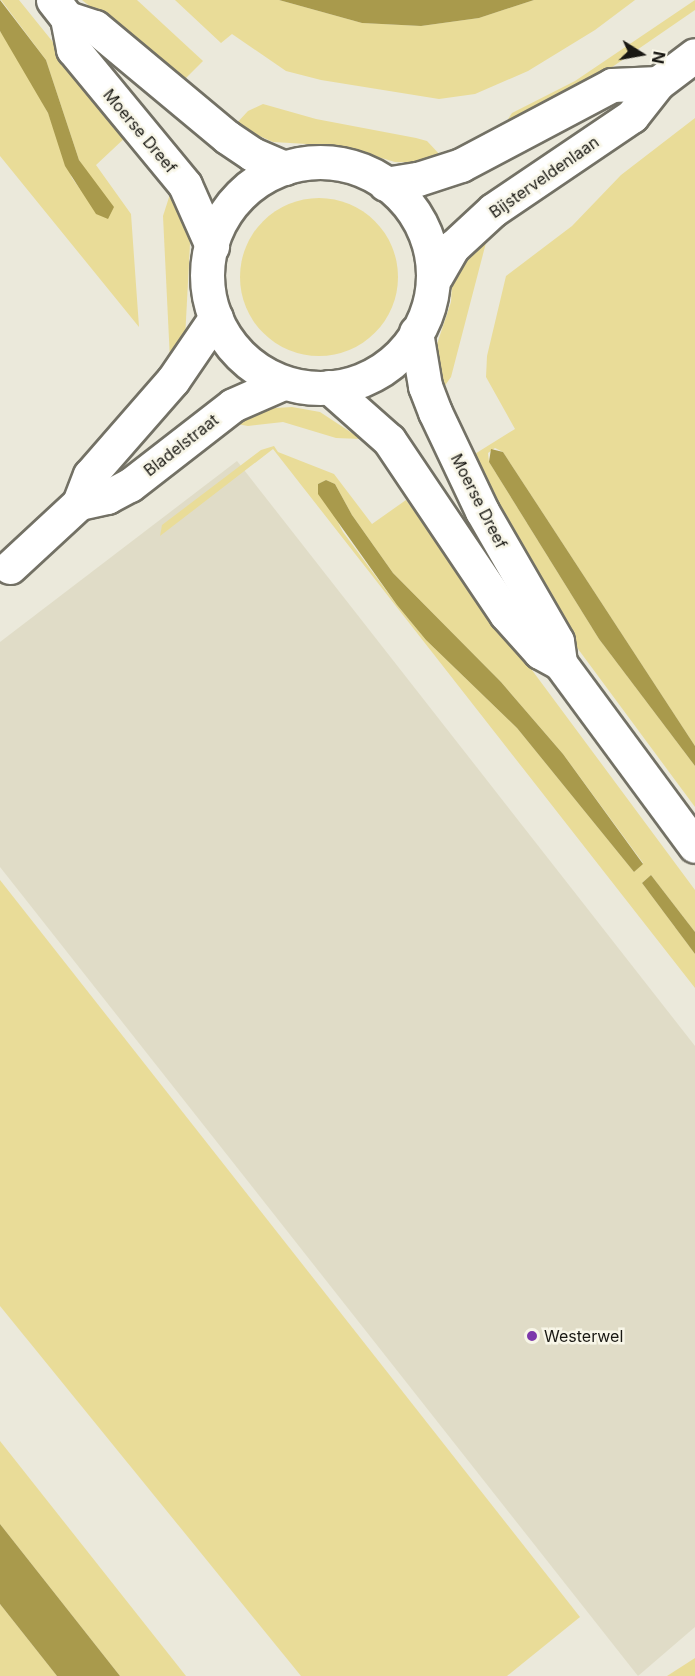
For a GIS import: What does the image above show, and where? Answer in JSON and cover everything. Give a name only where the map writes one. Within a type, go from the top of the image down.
[{"type":"street","name":"Moerse Dreef","points":[[60,9],[94,27],[227,137],[252,154],[285,168]]},
{"type":"street","name":"Moerse Dreef","points":[[60,9],[73,49],[185,185],[212,246]]},
{"type":"street","name":"Bijsterveldenlaan","points":[[436,276],[453,247],[493,210],[632,116],[658,83],[695,55]]},
{"type":"street","points":[[385,184],[418,179],[461,165],[612,85],[658,83]]},
{"type":"street","points":[[335,162],[368,172],[385,184],[419,218],[436,276],[429,309],[406,350],[380,372],[349,386],[315,389],[283,383],[252,367],[225,339],[210,304],[206,265],[217,228],[239,196],[267,175],[299,163],[335,162]]},
{"type":"street","points":[[10,567],[79,503],[90,475],[173,380],[216,317]]},
{"type":"street","name":"Moerse Dreef","points":[[416,332],[425,386],[435,412],[482,511],[557,641],[560,663]]},
{"type":"street","name":"Bladelstraat","points":[[79,503],[107,497],[130,485],[233,405],[283,383]]},
{"type":"street","name":"Moerse Dreef","points":[[329,387],[389,441],[507,614],[540,652],[560,663],[695,846]]},
{"type":"shaded area","points":[[0,0],[46,60],[79,160],[114,207],[108,219],[96,214],[65,166],[48,113],[0,31]]},
{"type":"shaded area","points":[[1,0],[19,0],[128,135],[96,165],[131,214],[139,327],[0,156],[0,31],[16,53],[48,113],[72,178],[80,189],[92,180],[79,160],[46,60]]},
{"type":"shaded area","points":[[82,0],[137,0],[203,61],[183,81]]},
{"type":"shaded area","points":[[175,0],[279,0],[362,23],[421,26],[479,18],[534,0],[635,0],[595,30],[528,71],[475,94],[439,99],[321,80],[286,71],[232,34],[221,43]]},
{"type":"shaded area","points":[[279,0],[534,0],[479,18],[421,26],[362,23]]},
{"type":"shaded area","points":[[695,0],[695,10],[586,85],[511,122],[508,119],[512,113],[575,81]]},
{"type":"shaded area","points":[[263,104],[316,119],[427,141],[442,157],[422,163],[395,162],[341,146],[273,142],[235,125],[248,111]]},
{"type":"shaded area","points":[[695,118],[695,746],[503,452],[495,448],[488,453],[489,462],[599,639],[695,766],[695,807],[547,607],[470,457],[515,429],[486,377],[487,356],[506,276],[572,226],[621,175]]},
{"type":"shaded area","points":[[172,188],[188,222],[190,244],[185,339],[170,360],[163,216]]},
{"type":"shaded area","points":[[319,198],[349,204],[375,221],[392,247],[398,277],[392,307],[375,333],[349,350],[319,356],[289,350],[263,333],[246,307],[240,277],[246,247],[263,221],[289,204]]},
{"type":"shaded area","points":[[488,235],[451,377],[441,391],[435,366],[436,347],[451,302],[452,282],[466,258]]},
{"type":"shaded area","points":[[292,407],[320,412],[361,439],[336,438],[283,422],[248,426],[231,423],[259,409]]},
{"type":"shaded area","points":[[274,446],[278,452],[334,474],[372,524],[406,500],[695,890],[695,932],[651,875],[642,883],[695,954],[695,988],[273,449],[160,536],[162,525],[261,450]],"holes":[[[326,480],[335,484],[352,515],[393,573],[501,682],[563,754],[643,863],[634,872],[517,728],[426,640],[397,605],[343,532],[318,484]]]},
{"type":"shaded area","points":[[491,449],[503,452],[695,746],[695,766],[599,639],[489,462]]},
{"type":"shaded area","name":"Westerwel","points":[[237,461],[695,1046],[695,1627],[638,1676],[0,867],[0,642]]},
{"type":"shaded area","points":[[326,480],[335,484],[352,515],[393,573],[501,682],[563,754],[643,864],[634,872],[517,728],[426,640],[397,605],[318,494],[318,484]]},
{"type":"shaded area","points":[[651,875],[695,932],[695,954],[642,883]]},
{"type":"shaded area","points":[[0,880],[580,1617],[507,1676],[301,1676],[0,1306]]},
{"type":"shaded area","points":[[0,1441],[186,1676],[120,1676],[0,1524]]},
{"type":"shaded area","points":[[0,1524],[120,1676],[57,1676],[0,1604]]},
{"type":"shaded area","points":[[0,1604],[57,1676],[0,1676]]},
{"type":"shaded area","points":[[695,1658],[695,1676],[667,1676]]},
{"type":"place","name":"Westerwel","points":[[532,1336]]}]
